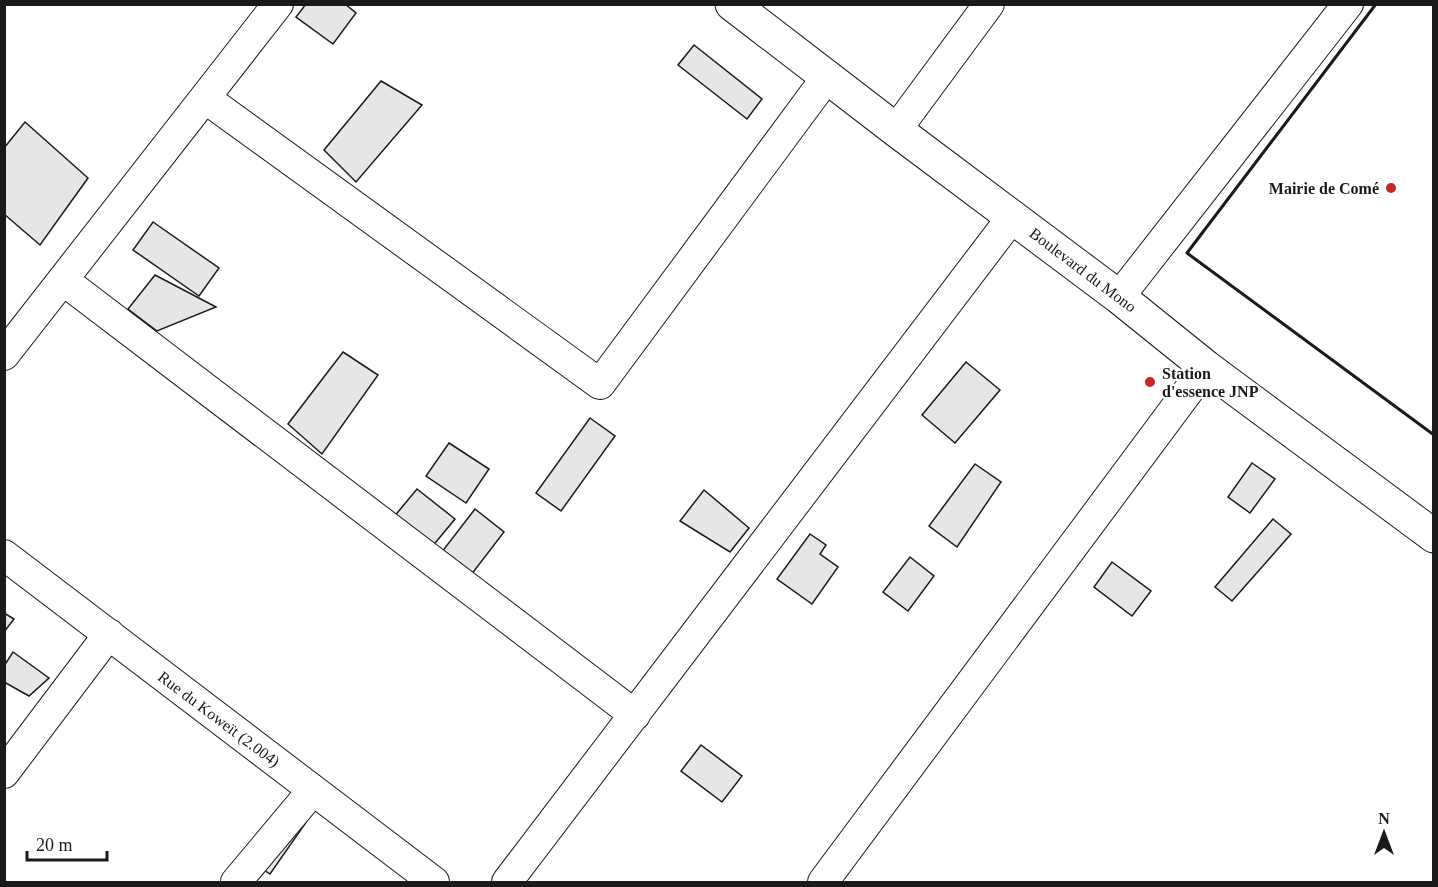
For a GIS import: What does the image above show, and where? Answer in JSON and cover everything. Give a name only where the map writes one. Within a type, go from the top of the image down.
[{"type":"main road","name":"Boulevard du Mono","points":[[732,4],[1119,297],[1206,367],[1434,536]]},
{"type":"street","points":[[4,355],[278,4]]},
{"type":"street","points":[[896,130],[989,4]]},
{"type":"street","points":[[1119,297],[1348,4]]},
{"type":"street","points":[[205,98],[600,384],[827,77]]},
{"type":"street","points":[[507,882],[1013,216]]},
{"type":"street","points":[[63,280],[635,715]]},
{"type":"street","points":[[823,882],[1206,367]]},
{"type":"street","name":"Rue du Koweït (2.004)","points":[[4,555],[434,882]]},
{"type":"street","points":[[4,773],[109,634]]},
{"type":"street","points":[[236,882],[313,790]]},
{"type":"building","points":[[306,4],[345,4],[356,13],[333,44],[296,17]]},
{"type":"building","points":[[694,45],[762,99],[747,119],[678,65]]},
{"type":"building","points":[[381,81],[422,105],[356,182],[324,150]]},
{"type":"building","points":[[25,122],[88,178],[40,245],[4,214],[4,148]]},
{"type":"building","points":[[153,222],[219,268],[199,296],[133,250]]},
{"type":"building","points":[[155,275],[216,307],[157,331],[128,309]]},
{"type":"building","points":[[343,352],[378,375],[322,454],[288,424]]},
{"type":"building","points":[[966,362],[1000,390],[955,443],[922,415]]},
{"type":"building","points":[[590,418],[615,436],[561,511],[536,493]]},
{"type":"building","points":[[449,443],[489,469],[466,503],[426,476]]},
{"type":"building","points":[[1252,463],[1275,479],[1250,513],[1228,497]]},
{"type":"building","points":[[975,464],[1001,482],[957,547],[929,526]]},
{"type":"building","points":[[417,489],[455,519],[431,548],[393,518]]},
{"type":"building","points":[[704,490],[749,528],[730,552],[680,521]]},
{"type":"building","points":[[475,509],[504,532],[471,575],[441,553]]},
{"type":"building","points":[[1273,519],[1291,534],[1232,601],[1215,587]]},
{"type":"building","points":[[810,534],[826,545],[820,554],[838,567],[812,604],[777,579]]},
{"type":"building","points":[[910,557],[934,576],[908,611],[883,592]]},
{"type":"building","points":[[1112,562],[1151,591],[1132,616],[1094,587]]},
{"type":"building","points":[[4,613],[14,619],[4,632]]},
{"type":"building","points":[[13,652],[49,678],[29,696],[4,682],[4,666]]},
{"type":"building","points":[[701,745],[742,776],[722,802],[681,771]]},
{"type":"building","points":[[295,812],[307,821],[270,874],[258,866]]},
{"type":"wall","points":[[1376,4],[1187,253],[1434,435]]},
{"type":"place","name":"Mairie de Comé","points":[[1391,188]]},
{"type":"place","name":"Station d'essence JNP","points":[[1150,382]]}]
